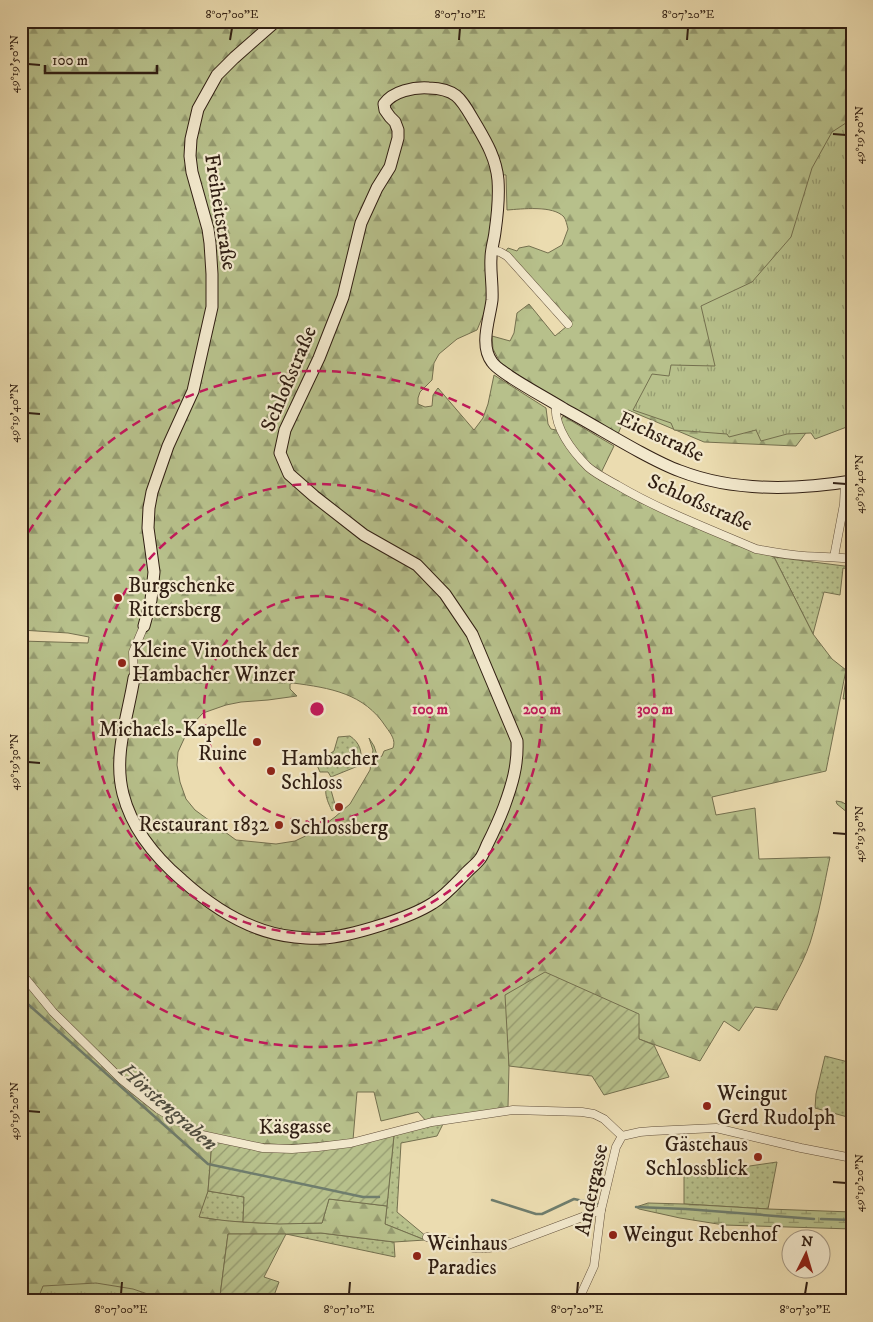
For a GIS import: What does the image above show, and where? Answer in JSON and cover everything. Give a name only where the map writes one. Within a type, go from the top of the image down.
[{"type":"street","name":"Freiheitstraße","points":[[142,632],[152,594],[154,572],[148,528],[151,500],[168,446],[193,391],[212,307],[210,243],[208,229],[192,172],[190,156],[191,139],[198,109],[217,75],[276,21]]},
{"type":"street","name":"Schloßstraße","points":[[142,632],[133,652],[134,678],[121,745],[120,778],[122,793],[141,835],[153,852],[212,904],[241,921],[268,931],[294,937],[322,938],[351,933],[410,914],[433,903],[452,887],[480,858],[497,825],[507,798],[516,772],[518,749],[513,730],[472,634],[445,594],[417,565],[364,535],[314,496],[289,474],[280,453],[285,430],[319,358],[343,297],[361,223],[377,188],[390,167],[398,138],[398,130],[395,122],[385,110],[384,104],[396,94],[417,88],[435,88],[452,92],[464,105],[485,138],[496,166],[498,182],[495,233],[490,264],[492,300],[486,337],[486,346],[491,362],[556,404],[557,420],[563,434],[589,468],[643,500],[756,549],[803,556],[852,559]]},
{"type":"street","points":[[492,250],[507,256],[568,324]]},
{"type":"street","name":"Eichstraße","points":[[556,404],[656,460],[700,478],[755,487],[783,487],[848,481],[834,557]]},
{"type":"street","name":"Käsgasse","points":[[21,973],[53,1012],[122,1080],[158,1109],[202,1135],[263,1148],[292,1149],[318,1147],[352,1143],[432,1122],[513,1110],[594,1114],[604,1119],[622,1136]]},
{"type":"street","name":"Andergasse","points":[[578,1301],[596,1259],[601,1210],[616,1147],[622,1136],[640,1132],[716,1128],[852,1158]]},
{"type":"street","points":[[426,1237],[474,1248],[505,1246],[601,1210]]},
{"type":"green space","points":[[21,21],[510,21],[521,28],[531,21],[852,21],[852,372],[796,446],[704,442],[628,410],[618,434],[539,390],[500,362],[493,349],[492,336],[510,341],[514,333],[517,313],[529,304],[555,336],[572,322],[510,255],[505,252],[508,248],[517,251],[519,248],[529,246],[548,253],[562,245],[568,229],[564,217],[559,213],[545,209],[507,210],[506,175],[493,174],[487,306],[477,330],[457,339],[439,354],[434,363],[432,380],[420,392],[418,398],[418,404],[425,407],[432,406],[433,395],[438,388],[474,430],[483,418],[494,375],[546,408],[548,424],[551,429],[556,430],[563,416],[614,446],[598,479],[641,503],[774,557],[813,634],[832,659],[846,670],[826,771],[712,797],[716,815],[755,808],[759,859],[830,857],[819,911],[807,952],[777,1010],[755,1007],[739,1031],[724,1021],[700,1061],[506,995],[509,1066],[508,1107],[427,1122],[418,1112],[381,1121],[374,1092],[357,1092],[353,1140],[288,1145],[212,1141],[208,1191],[199,1217],[260,1223],[322,1223],[329,1199],[387,1206],[385,1224],[425,1240],[394,1242],[321,1233],[228,1234],[220,1296],[227,1301],[21,1301],[21,641],[88,643],[89,637],[68,633],[21,630]],"holes":[[[290,684],[333,690],[357,699],[377,716],[391,735],[394,742],[393,748],[384,751],[382,756],[378,758],[369,738],[373,750],[370,770],[350,804],[316,831],[295,841],[276,844],[236,840],[195,810],[186,799],[177,765],[178,752],[189,728],[203,713],[241,702],[297,696],[290,689]]]},
{"type":"green space","points":[[852,119],[852,425],[815,439],[811,433],[787,434],[761,441],[756,430],[729,437],[727,434],[674,430],[671,423],[633,410],[652,374],[669,376],[671,365],[715,366],[701,306],[752,282],[791,237],[812,168],[832,132]]},
{"type":"green space","points":[[774,557],[852,567],[852,569],[843,568],[840,595],[824,592],[813,634]]},
{"type":"green space","points":[[846,678],[852,679],[852,698],[843,699]]},
{"type":"green space","points":[[350,736],[360,748],[361,763],[331,777],[328,772],[320,772],[316,763],[334,751],[338,737]]},
{"type":"green space","points":[[329,783],[336,808],[332,811],[326,793]]},
{"type":"green space","points":[[836,801],[852,808],[852,820],[848,813]]},
{"type":"green space","points":[[545,972],[639,1014],[639,1039],[654,1045],[669,1077],[604,1095],[592,1076],[509,1066],[505,995]]},
{"type":"green space","points":[[825,1056],[852,1063],[851,1118],[815,1108],[816,1094]]},
{"type":"green space","points":[[444,1122],[437,1136],[401,1143],[397,1212],[427,1237],[425,1240],[385,1224],[394,1135]]},
{"type":"green space","points":[[394,1135],[387,1206],[329,1199],[322,1223],[279,1224],[243,1222],[244,1197],[208,1191],[212,1141],[260,1150]]},
{"type":"green space","points":[[777,1162],[768,1209],[684,1204],[684,1173],[709,1172]]},
{"type":"green space","points":[[208,1191],[244,1197],[243,1222],[198,1217]]},
{"type":"green space","points":[[648,1203],[852,1212],[852,1229],[724,1225],[680,1218],[636,1207]]},
{"type":"green space","points":[[321,1233],[394,1242],[395,1257],[286,1234]]},
{"type":"green space","points":[[228,1234],[286,1234],[264,1277],[279,1282],[272,1301],[227,1301],[220,1296]]},
{"type":"green space","points":[[96,1283],[133,1289],[168,1301],[37,1301],[43,1286]]},
{"type":"waterway","name":"Hörstengraben","points":[[21,998],[208,1164],[363,1197],[379,1197]]},
{"type":"waterway","name":"Hörstengraben","points":[[492,1200],[536,1214],[542,1214],[574,1199],[597,1204]]},
{"type":"waterway","name":"Hörstengraben","points":[[636,1207],[814,1219]]},
{"type":"waterway","name":"Hörstengraben","points":[[821,1219],[852,1220]]},
{"type":"place","name":"Burgschenke Rittersberg","points":[[118,598]]},
{"type":"place","name":"Kleine Vinothek der Hambacher Winzer","points":[[122,663]]},
{"type":"place","name":"Michaels-Kapelle Ruine","points":[[257,742]]},
{"type":"place","name":"Hambacher Schloss","points":[[271,771]]},
{"type":"place","name":"Schlossberg","points":[[339,807]]},
{"type":"place","name":"Restaurant 1832","points":[[279,825]]},
{"type":"place","name":"Weingut Gerd Rudolph","points":[[707,1106]]},
{"type":"place","name":"Gästehaus Schlossblick","points":[[758,1157]]},
{"type":"place","name":"Weingut Rebenhof","points":[[613,1235]]},
{"type":"place","name":"Weinhaus Paradies","points":[[417,1256]]}]
